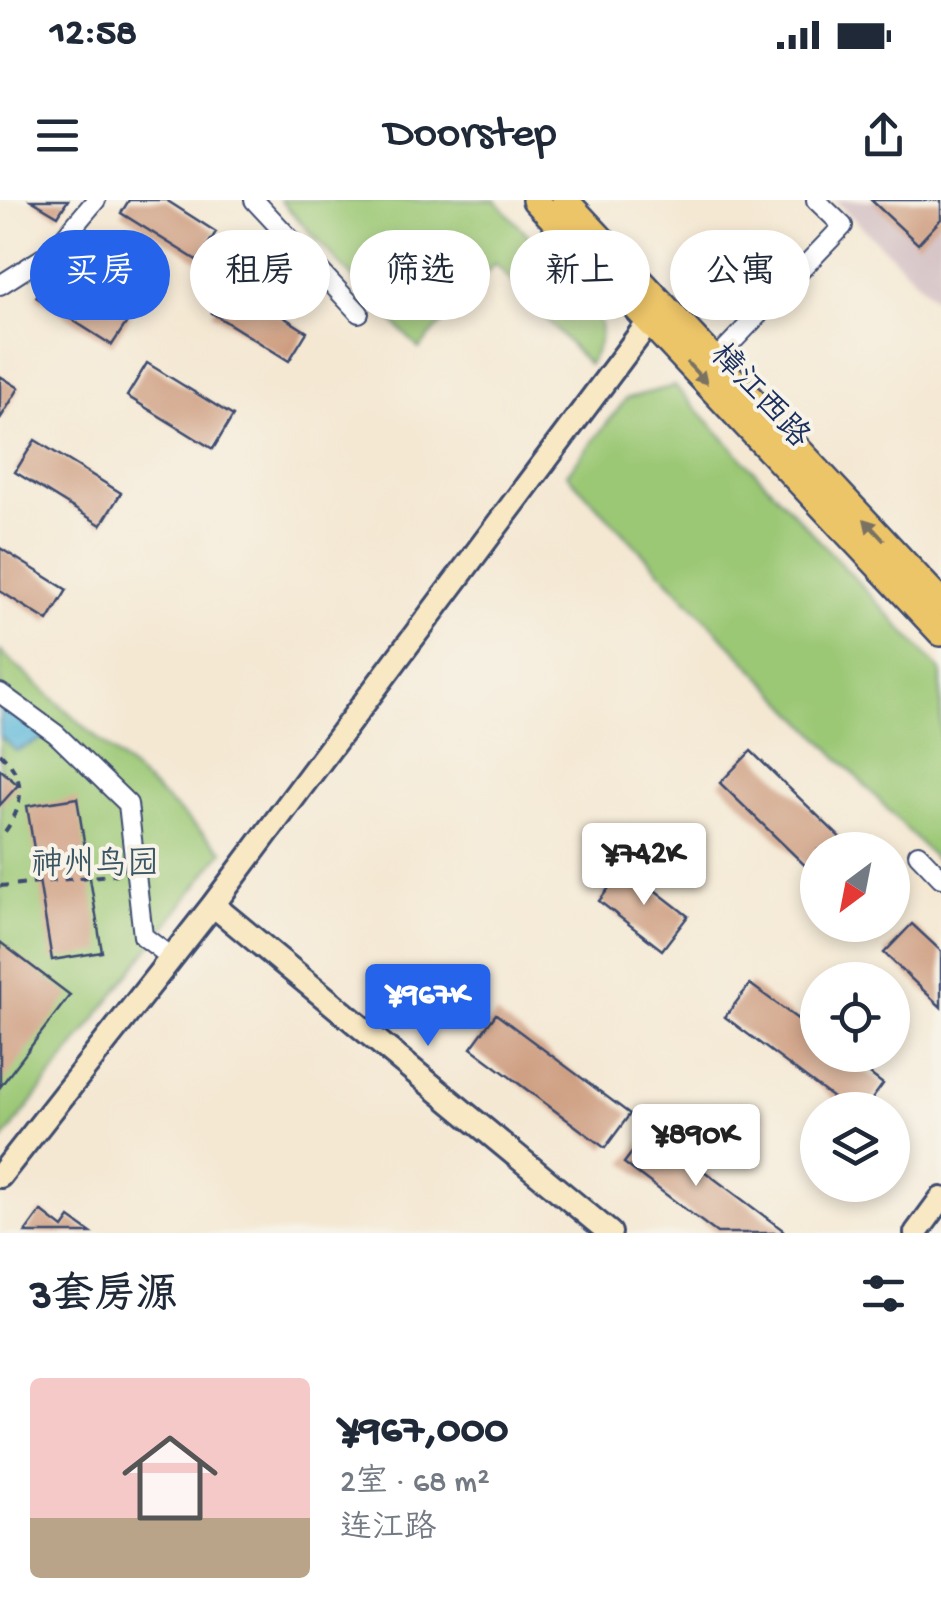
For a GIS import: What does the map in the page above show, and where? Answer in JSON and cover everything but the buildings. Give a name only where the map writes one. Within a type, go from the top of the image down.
[{"type":"main road","name":"樟江西路","points":[[535,200],[941,634]]},
{"type":"main road","name":"樟江西路","points":[[564,200],[941,602]]},
{"type":"street","points":[[0,284],[52,252],[96,200]]},
{"type":"street","points":[[254,200],[350,304]]},
{"type":"street","points":[[715,360],[843,226],[816,200]]},
{"type":"street","points":[[0,1176],[213,905],[649,322]]},
{"type":"street","points":[[0,693],[56,734],[128,804],[143,936],[172,958]]},
{"type":"street","points":[[918,854],[941,878]]},
{"type":"street","points":[[213,905],[610,1233]]},
{"type":"street","points":[[916,1233],[941,1199]]},
{"type":"path","points":[[0,753],[16,768],[23,785],[14,822],[0,838]]},
{"type":"path","points":[[0,886],[136,873]]},
{"type":"shaded area","points":[[835,200],[941,200],[941,305]]},
{"type":"green space","points":[[280,200],[495,200],[523,230],[510,230],[510,279],[495,263],[490,269],[490,230],[350,230],[350,275],[330,254],[330,230],[308,230]]},
{"type":"green space","points":[[392,320],[445,320],[419,349]]},
{"type":"green space","points":[[547,320],[599,320],[600,337],[588,364]]},
{"type":"green space","points":[[675,386],[941,671],[941,865],[567,474],[627,398]]},
{"type":"green space","name":"神州鸟园","points":[[0,651],[223,851],[0,1144]]},
{"type":"water","points":[[0,702],[46,737],[16,751],[0,736]]}]
